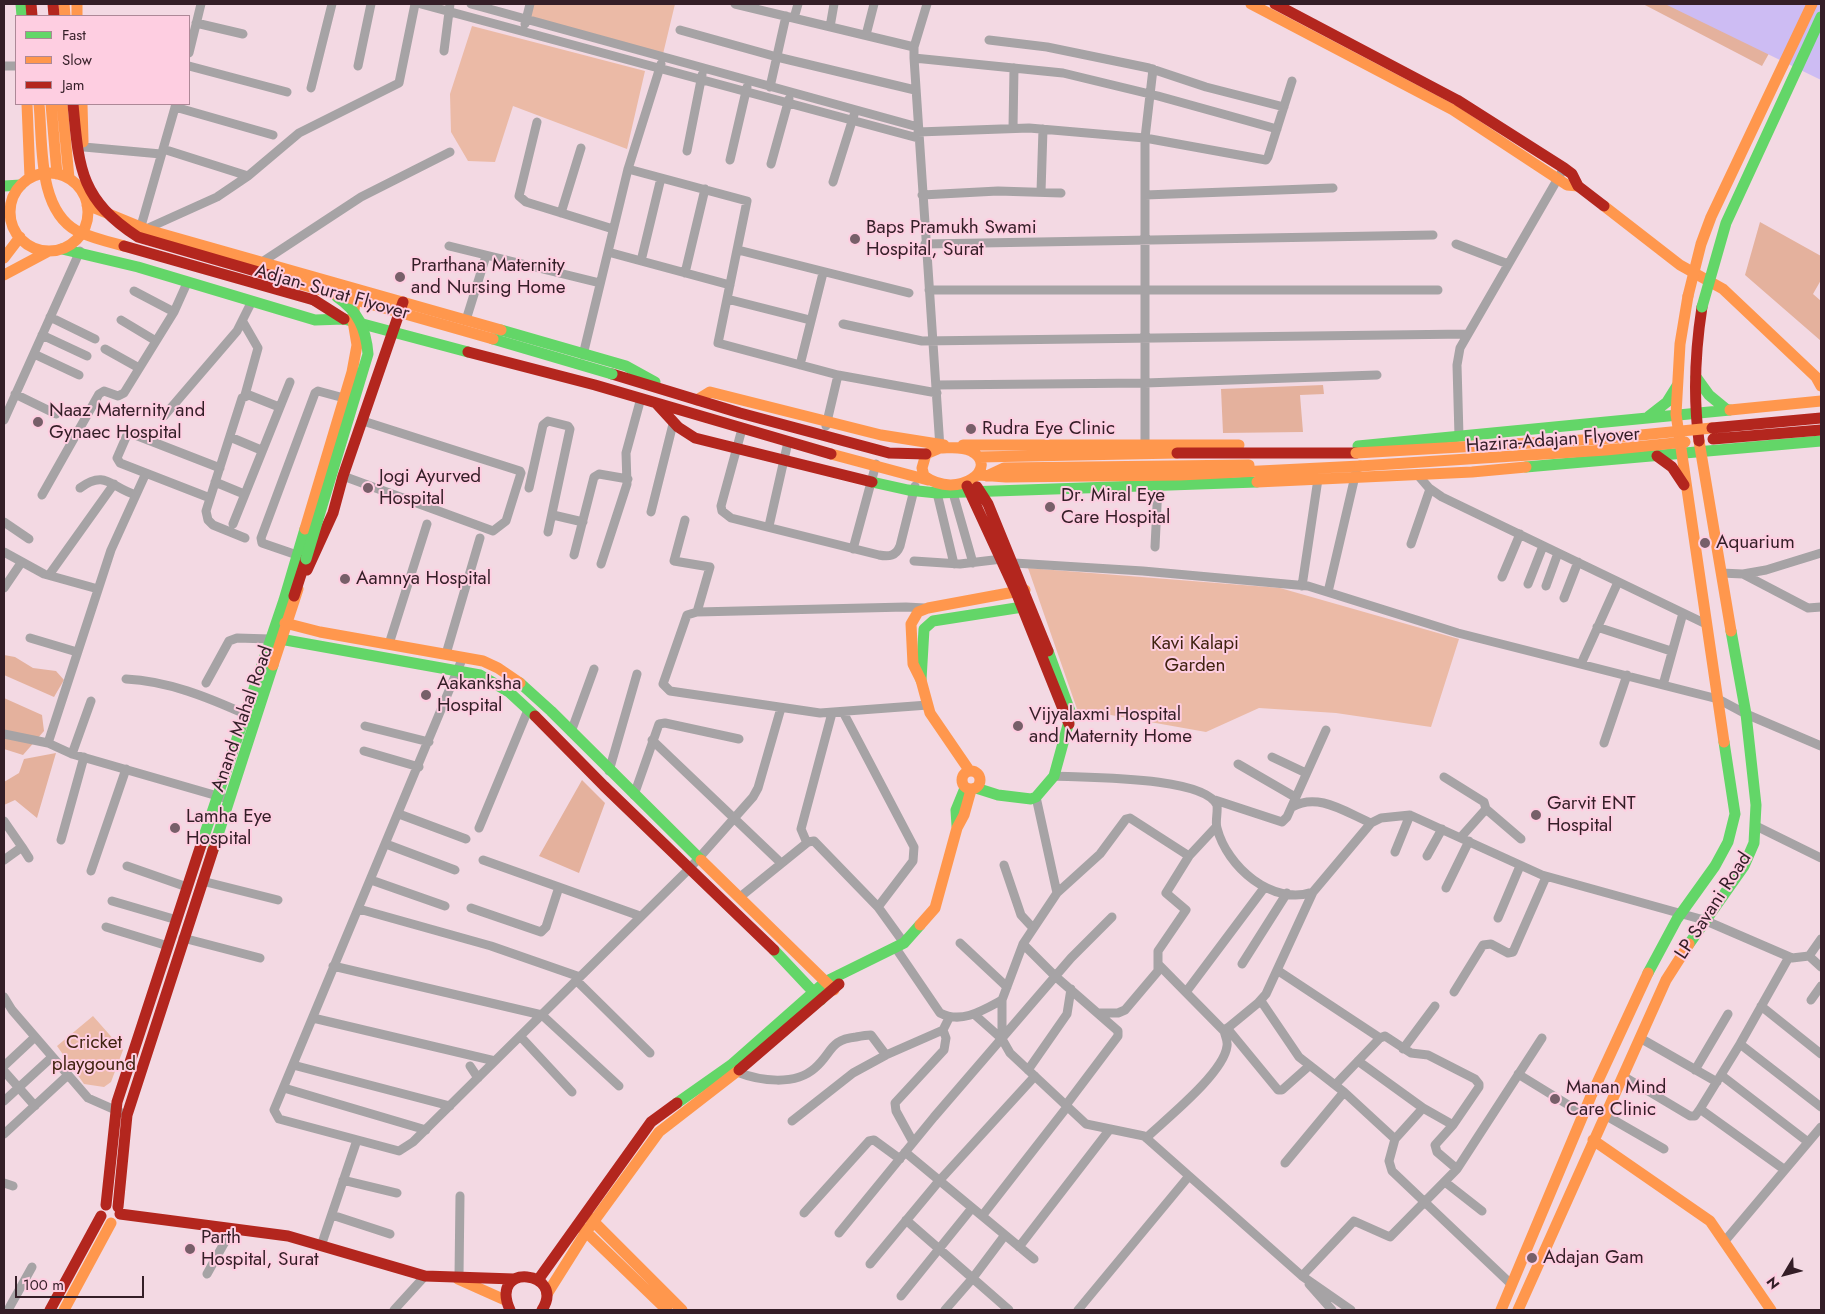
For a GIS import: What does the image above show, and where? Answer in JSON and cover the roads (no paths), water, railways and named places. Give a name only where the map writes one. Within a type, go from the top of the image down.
[{"type":"main road","points":[[1251,4],[1453,110],[1567,185],[1578,186]]},
{"type":"main road","points":[[1275,4],[1457,100],[1564,168],[1572,174],[1578,186],[1680,265],[1723,289],[1816,377],[1821,386]]},
{"type":"main road","name":"LP Savani Road","points":[[1501,1310],[1583,1114],[1650,968],[1680,914],[1722,856],[1733,834],[1735,814],[1676,414],[1680,344],[1688,296],[1701,244],[1711,217],[1812,4]]},
{"type":"main road","name":"LP Savani Road","points":[[1518,1310],[1666,980],[1704,920],[1744,866],[1754,844],[1756,826],[1746,714],[1704,480],[1695,412],[1696,346],[1702,306],[1726,223],[1821,17]]},
{"type":"main road","points":[[4,258],[12,230],[11,206],[25,181],[27,105]]},
{"type":"main road","name":"Adjan- Surat Flyover","points":[[39,105],[47,196],[61,220],[71,228],[89,236],[314,300],[349,320]]},
{"type":"main road","points":[[51,105],[69,178],[83,194]]},
{"type":"main road","points":[[56,174],[62,105]]},
{"type":"main road","name":"Adjan- Surat Flyover","points":[[73,105],[80,169],[96,202],[111,220],[138,237],[325,290],[676,394]]},
{"type":"main road","points":[[5,276],[50,251],[62,249],[72,244],[83,231],[88,215],[83,194],[84,147],[82,105]]},
{"type":"main road","points":[[4,186],[47,173],[69,178]]},
{"type":"main road","points":[[87,205],[143,228],[626,366],[676,394],[889,453],[926,454],[940,447],[1145,444],[1354,446],[1821,401]]},
{"type":"main road","points":[[12,230],[28,245],[50,251]]},
{"type":"main road","points":[[62,249],[138,267],[315,320],[349,320],[641,398],[788,442],[949,484],[1158,486],[1318,479],[1358,470],[1417,474],[1472,472],[1821,441]]},
{"type":"main road","name":"Anand Mahal Road","points":[[111,1210],[115,1110],[187,887],[222,797],[279,634],[302,557],[357,345],[349,320],[356,289]]},
{"type":"main road","points":[[294,596],[302,557],[368,354],[365,328],[359,316],[347,303],[325,290]]},
{"type":"main road","points":[[279,634],[294,596],[319,549],[341,490],[343,476],[403,302]]},
{"type":"main road","points":[[1696,376],[1709,395],[1726,409]]},
{"type":"main road","points":[[1648,417],[1667,402],[1678,385]]},
{"type":"main road","points":[[697,400],[710,392],[880,435],[940,447],[968,449],[981,457],[976,483],[1002,559],[1020,591],[1071,709],[1070,726],[1054,776],[1036,797],[1031,799],[1012,795],[998,795],[962,783],[962,776],[969,770]]},
{"type":"main road","points":[[656,403],[673,424],[696,438],[871,482],[914,491],[937,493],[953,493],[976,483]]},
{"type":"main road","name":"Hazira-Adajan Flyover","points":[[981,457],[1285,452],[1356,453],[1600,439],[1821,418]]},
{"type":"main road","name":"Hazira-Adajan Flyover","points":[[976,483],[1358,470],[1821,430]]},
{"type":"main road","points":[[877,450],[880,435]]},
{"type":"main road","points":[[1704,480],[1709,463],[1720,450]]},
{"type":"main road","points":[[926,454],[922,468],[924,476],[928,480]]},
{"type":"main road","points":[[1658,456],[1672,467],[1686,488]]},
{"type":"main road","points":[[976,483],[1014,564],[1020,591]]},
{"type":"main road","points":[[538,1280],[651,1122],[731,1065],[849,971],[899,945],[935,908],[957,828],[964,815],[978,773],[969,770],[938,728],[914,664],[911,624],[918,612],[927,608],[1020,591]]},
{"type":"main road","points":[[921,680],[924,629],[927,624],[933,621],[1026,606]]},
{"type":"main road","points":[[279,634],[320,632],[463,657],[493,664],[507,672],[571,732],[830,986]]},
{"type":"main road","points":[[279,634],[487,677],[528,710],[690,868],[817,996]]},
{"type":"main road","name":"Anand Mahal Road","points":[[50,1310],[111,1210],[126,1115],[202,881],[222,797],[245,714],[279,634]]},
{"type":"main road","points":[[547,1294],[586,1232],[659,1132],[737,1072],[817,996]]},
{"type":"main road","points":[[1594,1140],[1710,1221],[1772,1310]]},
{"type":"main road","points":[[64,1310],[111,1223],[117,1221],[111,1210]]},
{"type":"main road","points":[[111,1210],[288,1236],[425,1276],[514,1279],[522,1276],[538,1280],[545,1287],[547,1301],[542,1310]]},
{"type":"main road","points":[[584,1214],[682,1310]]},
{"type":"main road","points":[[577,1224],[667,1310]]},
{"type":"main road","points":[[454,1276],[508,1307]]},
{"type":"main road","points":[[508,1307],[506,1288],[514,1279]]},
{"type":"street","points":[[191,39],[201,4]]},
{"type":"street","points":[[312,88],[332,4]]},
{"type":"street","points":[[358,66],[371,4]]},
{"type":"street","points":[[143,228],[217,196],[248,176],[299,133],[399,83],[415,4]]},
{"type":"street","points":[[421,4],[450,8],[523,31],[852,120],[918,132],[1014,128],[1043,129],[1145,138],[1266,160],[1292,81]]},
{"type":"street","points":[[470,4],[855,110],[918,132]]},
{"type":"street","points":[[523,31],[530,4]]},
{"type":"street","points":[[735,4],[762,7],[790,17],[914,47]]},
{"type":"street","points":[[770,87],[777,57],[790,17],[798,4]]},
{"type":"street","points":[[830,27],[834,4]]},
{"type":"street","points":[[866,35],[874,4]]},
{"type":"street","points":[[927,4],[914,47],[914,58],[928,290],[940,447]]},
{"type":"street","points":[[444,51],[450,8]]},
{"type":"street","points":[[196,23],[243,34]]},
{"type":"street","points":[[680,30],[777,57],[915,90]]},
{"type":"street","points":[[989,40],[1047,47],[1153,69],[1206,87],[1284,107]]},
{"type":"street","points":[[583,355],[628,169],[663,56]]},
{"type":"street","points":[[914,58],[1063,74],[1151,94],[1277,129]]},
{"type":"street","points":[[190,66],[287,92]]},
{"type":"street","points":[[687,151],[704,68]]},
{"type":"street","points":[[1014,68],[1014,128]]},
{"type":"street","points":[[1145,444],[1145,138],[1153,69]]},
{"type":"street","points":[[730,160],[748,80]]},
{"type":"street","points":[[771,164],[791,92]]},
{"type":"street","points":[[143,228],[175,106],[273,135]]},
{"type":"street","points":[[833,182],[855,110]]},
{"type":"street","points":[[537,122],[520,196],[526,202],[613,228]]},
{"type":"street","points":[[1041,192],[1043,129]]},
{"type":"street","points":[[84,147],[162,152],[248,176]]},
{"type":"street","points":[[561,213],[581,148]]},
{"type":"street","points":[[262,262],[361,198],[450,152]]},
{"type":"street","points":[[1458,436],[1458,357],[1467,334],[1564,168]]},
{"type":"street","points":[[628,169],[747,201],[718,343],[838,375],[936,389],[1378,375]]},
{"type":"street","points":[[641,261],[660,178]]},
{"type":"street","points":[[1145,195],[1333,188]]},
{"type":"street","points":[[685,273],[705,189]]},
{"type":"street","points":[[922,194],[998,191],[1061,193]]},
{"type":"street","points":[[925,244],[1433,235]]},
{"type":"street","points":[[1456,244],[1508,264]]},
{"type":"street","points":[[448,246],[600,283]]},
{"type":"street","points":[[738,250],[823,273],[909,293]]},
{"type":"street","points":[[4,420],[80,252]]},
{"type":"street","points":[[608,252],[730,285]]},
{"type":"street","points":[[466,320],[486,256]]},
{"type":"street","points":[[800,365],[823,273]]},
{"type":"street","points":[[42,495],[99,394],[104,391],[121,395],[174,312],[187,283]]},
{"type":"street","points":[[928,290],[1438,290]]},
{"type":"street","points":[[134,291],[174,312]]},
{"type":"street","points":[[728,299],[810,320]]},
{"type":"street","points":[[164,416],[243,322],[252,301]]},
{"type":"street","points":[[50,318],[95,338]]},
{"type":"street","points":[[121,320],[156,341]]},
{"type":"street","points":[[243,322],[258,348],[245,395],[242,398],[206,511],[208,520],[218,528],[245,538]]},
{"type":"street","points":[[843,324],[932,341],[1467,334]]},
{"type":"street","points":[[42,335],[87,356]]},
{"type":"street","points":[[105,349],[139,368]]},
{"type":"street","points":[[34,354],[79,375]]},
{"type":"street","points":[[823,436],[838,375]]},
{"type":"street","points":[[233,524],[261,450],[290,382]]},
{"type":"street","points":[[302,557],[262,543],[261,538],[315,393],[318,391],[344,398]]},
{"type":"street","points":[[16,394],[56,414]]},
{"type":"street","points":[[245,395],[279,407]]},
{"type":"street","points":[[601,564],[628,479],[626,453],[641,398]]},
{"type":"street","points":[[343,476],[493,531],[506,521],[521,473],[520,471],[363,421]]},
{"type":"street","points":[[529,488],[543,425],[548,422],[568,426],[570,429],[548,532]]},
{"type":"street","points":[[651,512],[673,424]]},
{"type":"street","points":[[742,428],[722,511],[731,518],[885,556],[898,551],[914,491],[916,476]]},
{"type":"street","points":[[210,498],[117,460],[129,433],[220,468]]},
{"type":"street","points":[[230,436],[261,450]]},
{"type":"street","points":[[769,526],[788,442]]},
{"type":"street","points":[[853,549],[876,464]]},
{"type":"street","points":[[1328,592],[1358,470]]},
{"type":"street","points":[[48,743],[111,550],[146,473]]},
{"type":"street","points":[[574,555],[596,474],[628,479]]},
{"type":"street","points":[[1417,474],[1430,489],[1442,497],[1706,624]]},
{"type":"street","points":[[80,488],[96,478],[114,484],[136,495]]},
{"type":"street","points":[[1302,586],[1318,479]]},
{"type":"street","points":[[215,482],[244,494]]},
{"type":"street","points":[[48,575],[114,484]]},
{"type":"street","points":[[1155,547],[1158,486]]},
{"type":"street","points":[[1411,544],[1430,489]]},
{"type":"street","points":[[937,493],[954,564]]},
{"type":"street","points":[[953,493],[973,563]]},
{"type":"street","points":[[552,515],[582,522]]},
{"type":"street","points":[[684,520],[674,561],[710,567],[697,612]]},
{"type":"street","points":[[4,522],[29,539]]},
{"type":"street","points":[[389,644],[427,524]]},
{"type":"street","points":[[1502,577],[1520,534]]},
{"type":"street","points":[[446,654],[480,538]]},
{"type":"street","points":[[1528,584],[1543,546]]},
{"type":"street","points":[[4,552],[48,575],[98,589]]},
{"type":"street","points":[[1546,586],[1558,553]]},
{"type":"street","points":[[1720,573],[1742,574],[1766,570],[1821,553]]},
{"type":"street","points":[[914,560],[954,564],[1002,559]]},
{"type":"street","points":[[1564,598],[1578,562]]},
{"type":"street","points":[[4,588],[22,563]]},
{"type":"street","points":[[1014,564],[1143,571],[1302,586],[1328,592],[1458,633],[1718,699],[1746,714],[1821,746]]},
{"type":"street","points":[[1742,574],[1808,608],[1821,607]]},
{"type":"street","points":[[1581,664],[1618,582]]},
{"type":"street","points":[[927,608],[697,612],[686,616],[664,684],[666,689],[781,708],[843,712],[928,705]]},
{"type":"street","points":[[1664,684],[1683,613]]},
{"type":"street","points":[[1598,627],[1672,651]]},
{"type":"street","points":[[206,683],[228,641],[237,638],[279,634]]},
{"type":"street","points":[[30,638],[77,652]]},
{"type":"street","points":[[463,657],[419,767],[333,966],[274,1110],[279,1119],[399,1151],[408,1147],[426,1130],[700,858],[734,819],[758,788],[781,708]]},
{"type":"street","points":[[571,732],[594,669]]},
{"type":"street","points":[[609,771],[636,674]]},
{"type":"street","points":[[1604,743],[1627,675]]},
{"type":"street","points":[[126,679],[154,682],[193,692],[245,714]]},
{"type":"street","points":[[72,754],[91,700]]},
{"type":"street","points":[[479,828],[528,710]]},
{"type":"street","points":[[807,842],[801,829],[832,712]]},
{"type":"street","points":[[843,712],[914,847],[913,861],[878,907]]},
{"type":"street","points":[[634,794],[656,728],[662,723],[739,738]]},
{"type":"street","points":[[365,726],[429,742]]},
{"type":"street","points":[[1054,776],[1146,780],[1201,792],[1214,800],[1278,823],[1285,820],[1292,807],[1326,730]]},
{"type":"street","points":[[4,734],[48,743],[72,754],[222,797]]},
{"type":"street","points":[[652,740],[781,863]]},
{"type":"street","points":[[364,751],[419,767]]},
{"type":"street","points":[[60,840],[84,757]]},
{"type":"street","points":[[1272,757],[1306,774]]},
{"type":"street","points":[[1238,764],[1295,798]]},
{"type":"street","points":[[91,871],[126,769]]},
{"type":"street","points":[[1444,777],[1484,802],[1486,809],[1521,840]]},
{"type":"street","points":[[1036,797],[1057,893]]},
{"type":"street","points":[[1214,800],[1218,812],[1216,827],[1223,844],[1239,866],[1264,888],[1287,894],[1313,892]]},
{"type":"street","points":[[1292,807],[1302,801],[1316,800],[1371,823]]},
{"type":"street","points":[[1446,888],[1465,839],[1486,809]]},
{"type":"street","points":[[399,814],[466,839]]},
{"type":"street","points":[[1395,852],[1410,814]]},
{"type":"street","points":[[1226,1030],[1261,1001],[1313,892],[1371,823],[1381,818],[1410,814],[1546,877],[1704,920],[1789,957],[1804,958],[1809,956],[1821,938]]},
{"type":"street","points":[[1002,1039],[1002,1000],[1023,944],[1057,893],[1100,854],[1126,819],[1130,818],[1189,856]]},
{"type":"street","points":[[4,820],[29,858]]},
{"type":"street","points":[[1756,826],[1821,858]]},
{"type":"street","points":[[1098,1013],[1125,1010],[1158,971],[1158,951],[1186,910],[1166,893],[1189,856],[1216,827]]},
{"type":"street","points":[[1427,856],[1442,829]]},
{"type":"street","points":[[740,897],[807,842],[810,840],[818,843],[878,907],[940,1013],[949,1018],[974,1015],[1002,1000]]},
{"type":"street","points":[[386,844],[455,870]]},
{"type":"street","points":[[4,860],[22,847]]},
{"type":"street","points":[[482,860],[640,916]]},
{"type":"street","points":[[1004,865],[1021,915],[1033,928]]},
{"type":"street","points":[[127,866],[187,887]]},
{"type":"street","points":[[1498,918],[1520,866]]},
{"type":"street","points":[[1454,992],[1483,945],[1491,944],[1508,953],[1513,952],[1546,877]]},
{"type":"street","points":[[371,880],[445,906]]},
{"type":"street","points":[[202,881],[278,900]]},
{"type":"street","points":[[471,908],[541,932],[546,927],[559,887]]},
{"type":"street","points":[[1186,992],[1264,888]]},
{"type":"street","points":[[1242,964],[1287,894]]},
{"type":"street","points":[[112,902],[176,920]]},
{"type":"street","points":[[359,909],[492,946],[578,978],[650,1054]]},
{"type":"street","points":[[839,1233],[902,1155],[1055,976],[1112,917]]},
{"type":"street","points":[[106,927],[168,946]]},
{"type":"street","points":[[183,938],[260,958]]},
{"type":"street","points":[[960,943],[1007,987]]},
{"type":"street","points":[[982,1216],[1067,1106],[1118,1036],[1116,1028],[1055,976],[1023,944]]},
{"type":"street","points":[[1809,956],[1821,967]]},
{"type":"street","points":[[1623,1076],[1690,1116],[1695,1116],[1740,1044],[1789,957]]},
{"type":"street","points":[[1158,964],[1226,1030],[1278,1090],[1282,1090],[1309,1066]]},
{"type":"street","points":[[333,966],[542,1015],[620,1086]]},
{"type":"street","points":[[1277,970],[1380,1038]]},
{"type":"street","points":[[1811,1000],[1821,986]]},
{"type":"street","points":[[870,1264],[939,1180],[1032,1073],[1067,1014],[1071,989]]},
{"type":"street","points":[[4,999],[88,1098],[126,1115]]},
{"type":"street","points":[[1261,1001],[1300,1057],[1344,1092],[1394,1139]]},
{"type":"street","points":[[1403,1049],[1435,1006]]},
{"type":"street","points":[[1761,1006],[1821,1054]]},
{"type":"street","points":[[1695,1070],[1728,1014]]},
{"type":"street","points":[[974,1015],[1002,1039],[1010,1053],[1086,1124],[1146,1138],[1302,1276],[1351,1310]]},
{"type":"street","points":[[313,1018],[495,1061]]},
{"type":"street","points":[[792,1121],[853,1073],[886,1055],[943,1030],[949,1018]]},
{"type":"street","points":[[913,1142],[894,1107],[895,1103],[944,1050],[946,1038],[943,1030]]},
{"type":"street","points":[[1146,1138],[1192,1095],[1217,1066],[1228,1046],[1226,1030]]},
{"type":"street","points":[[737,1072],[766,1080],[794,1078],[813,1070],[822,1061],[829,1048],[846,1037],[871,1035],[886,1055]]},
{"type":"street","points":[[520,1036],[572,1092]]},
{"type":"street","points":[[1335,1085],[1380,1038],[1388,1036],[1403,1049],[1411,1053],[1428,1055],[1459,1070],[1480,1084],[1453,1125],[1435,1145],[1435,1149],[1457,1170]]},
{"type":"street","points":[[4,1066],[35,1037]]},
{"type":"street","points":[[1302,1276],[1354,1221],[1390,1237],[1457,1170],[1542,1038]]},
{"type":"street","points":[[1640,1038],[1695,1070],[1719,1079],[1808,1142]]},
{"type":"street","points":[[1740,1044],[1821,1107]]},
{"type":"street","points":[[4,1101],[52,1057]]},
{"type":"street","points":[[1358,1061],[1423,1108],[1453,1125]]},
{"type":"street","points":[[293,1065],[450,1106]]},
{"type":"street","points":[[470,1066],[478,1078]]},
{"type":"street","points":[[4,1071],[34,1106]]},
{"type":"street","points":[[1518,1074],[1583,1114]]},
{"type":"street","points":[[4,1134],[68,1075]]},
{"type":"street","points":[[284,1088],[426,1130]]},
{"type":"street","points":[[1285,1163],[1344,1092]]},
{"type":"street","points":[[1423,1108],[1394,1139],[1388,1166],[1512,1285]]},
{"type":"street","points":[[1700,1109],[1785,1170]]},
{"type":"street","points":[[1605,1115],[1664,1150]]},
{"type":"street","points":[[1724,1242],[1821,1127]]},
{"type":"street","points":[[1019,1247],[1110,1129]]},
{"type":"street","points":[[321,1246],[357,1140]]},
{"type":"street","points":[[804,1212],[869,1141],[874,1140],[902,1155],[939,1180],[1034,1259]]},
{"type":"street","points":[[1078,1310],[1189,1176]]},
{"type":"street","points":[[344,1180],[397,1193]]},
{"type":"street","points":[[1445,1182],[1482,1211]]},
{"type":"street","points":[[4,1183],[13,1186]]},
{"type":"street","points":[[454,1276],[460,1196]]},
{"type":"street","points":[[900,1296],[972,1208]]},
{"type":"street","points":[[332,1215],[390,1234]]},
{"type":"street","points":[[906,1220],[972,1280],[1009,1310]]},
{"type":"street","points":[[207,1274],[232,1229]]},
{"type":"street","points":[[945,1310],[972,1280],[1004,1235]]},
{"type":"street","points":[[8,1310],[32,1267]]},
{"type":"street","points":[[394,1310],[425,1276]]},
{"type":"street","points":[[1302,1276],[1328,1309]]},
{"type":"place","name":"Baps Pramukh Swami Hospital, Surat","points":[[855,239]]},
{"type":"place","name":"Prarthana Maternity and Nursing Home","points":[[400,277]]},
{"type":"place","name":"Naaz Maternity and Gynaec Hospital","points":[[38,422]]},
{"type":"place","name":"Rudra Eye Clinic","points":[[971,429]]},
{"type":"place","name":"Jogi Ayurved Hospital","points":[[368,488]]},
{"type":"place","name":"Dr. Miral Eye Care Hospital","points":[[1050,507]]},
{"type":"place","name":"Aquarium","points":[[1705,543]]},
{"type":"place","name":"Aamnya Hospital","points":[[345,579]]},
{"type":"place","name":"Aakanksha Hospital","points":[[426,695]]},
{"type":"place","name":"Vijyalaxmi Hospital and Maternity Home","points":[[1018,726]]},
{"type":"place","name":"Garvit ENT Hospital","points":[[1536,815]]},
{"type":"place","name":"Lamha Eye Hospital","points":[[175,828]]},
{"type":"place","name":"Manan Mind Care Clinic","points":[[1555,1099]]},
{"type":"place","name":"Parth Hospital, Surat","points":[[190,1249]]},
{"type":"place","name":"Adajan Gam","points":[[1532,1258]]},
{"type":"park label","name":"Kavi Kalapi Garden","points":[[1195,655]]},
{"type":"park label","name":"Cricket playgound","points":[[94,1054]]}]
